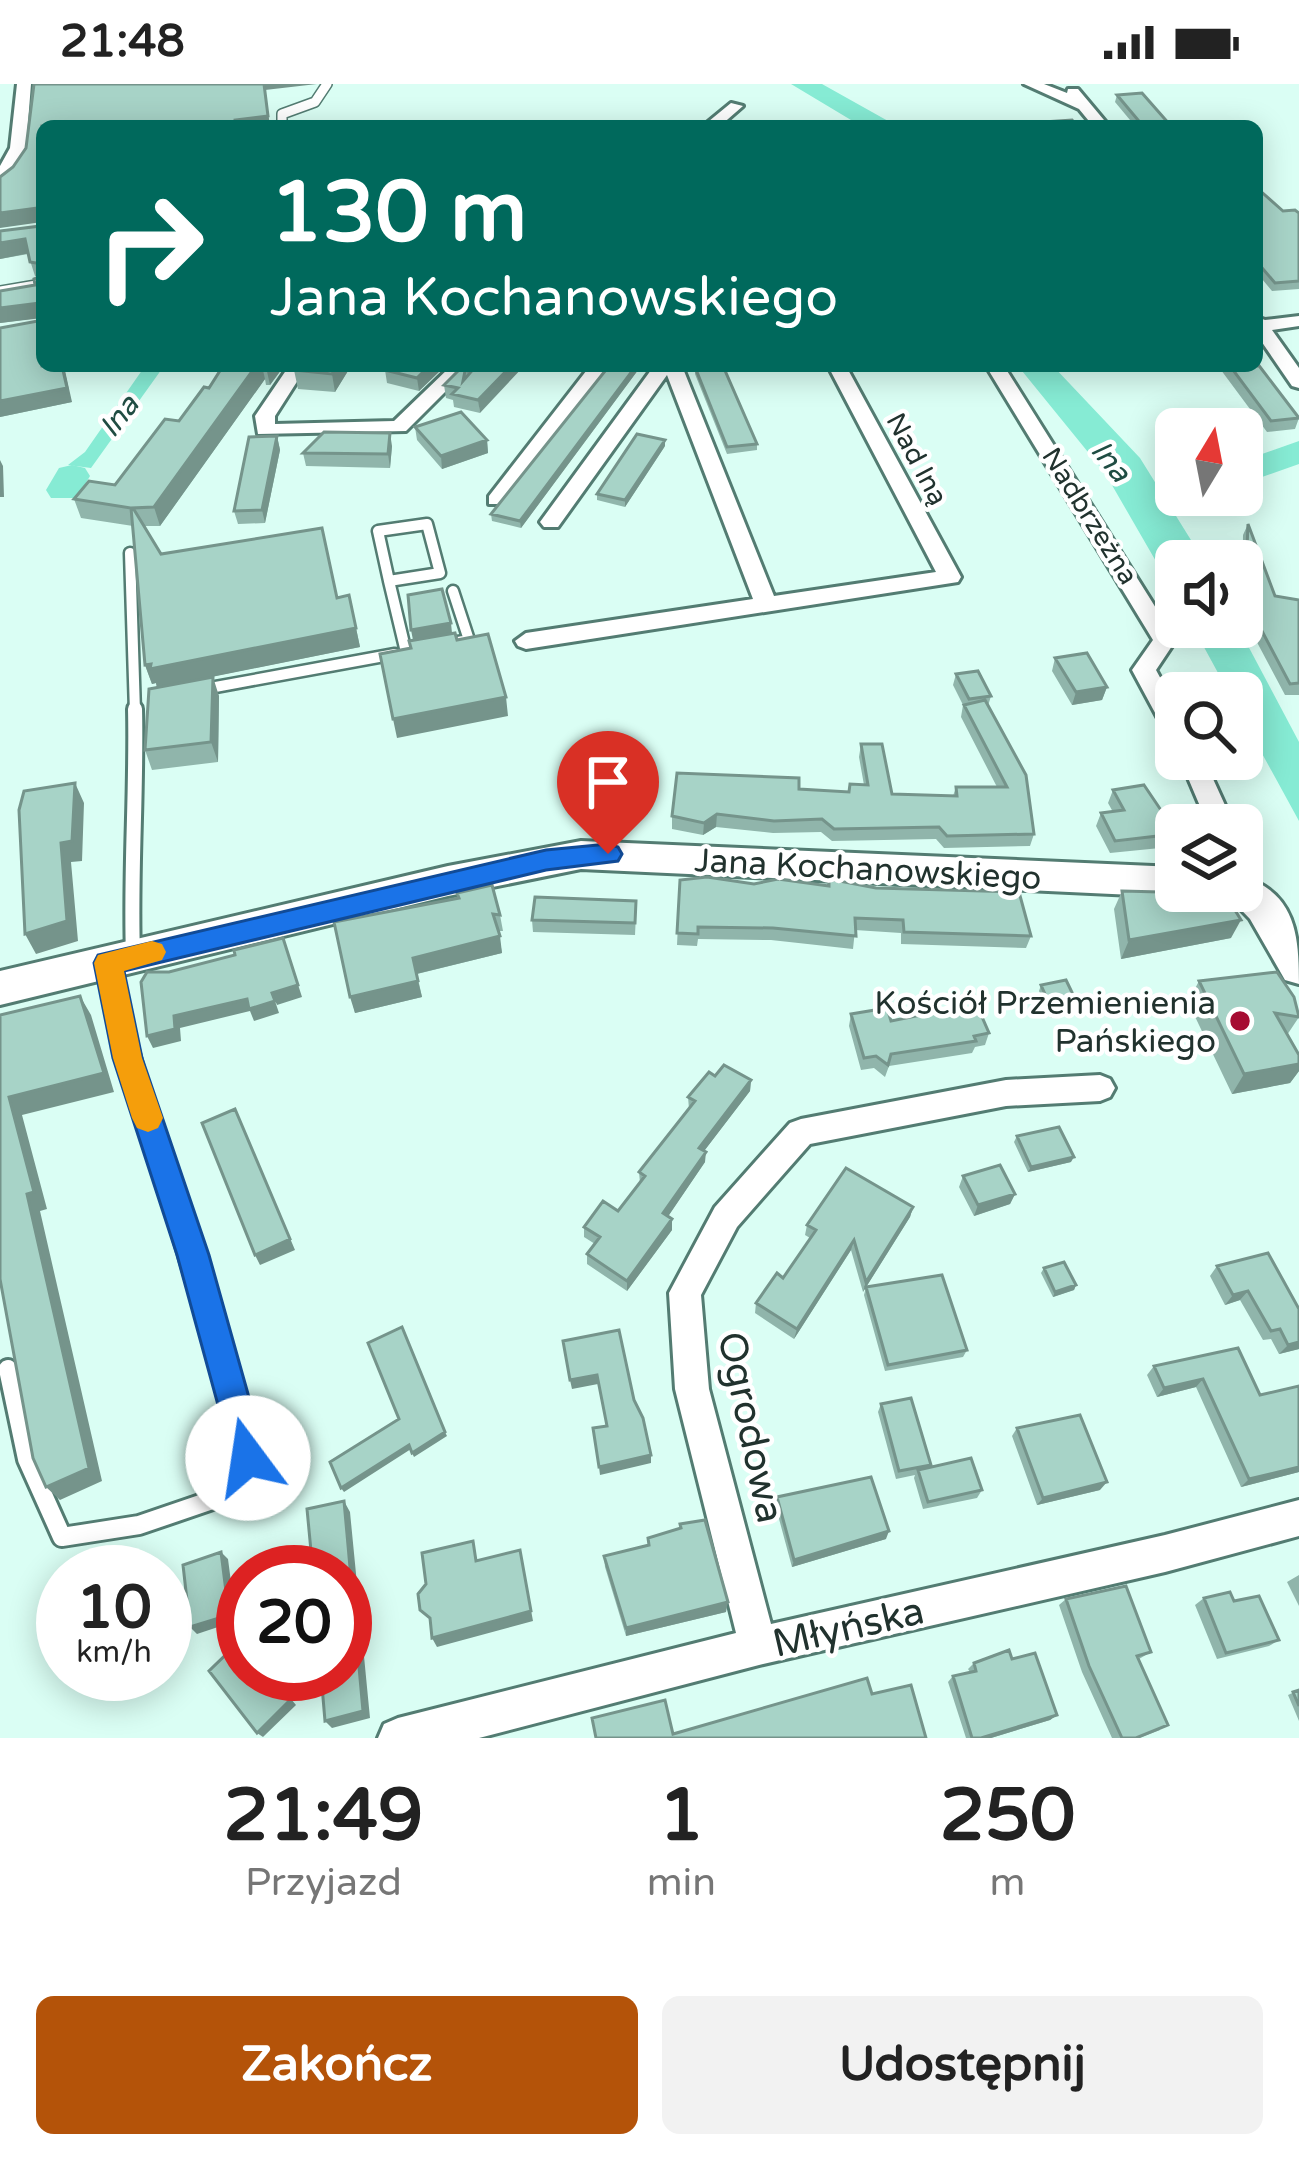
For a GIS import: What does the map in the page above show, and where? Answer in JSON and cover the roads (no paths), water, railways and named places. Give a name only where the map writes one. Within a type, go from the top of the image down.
[{"type":"street","points":[[0,180],[18,148],[24,84]]},
{"type":"street","points":[[1031,84],[1084,106]]},
{"type":"street","points":[[1067,84],[1096,120]]},
{"type":"street","points":[[719,120],[736,106]]},
{"type":"street","points":[[1263,324],[1299,321]]},
{"type":"street","points":[[1263,331],[1299,382]]},
{"type":"street","points":[[294,372],[262,424],[266,430],[399,427],[456,372]]},
{"type":"street","points":[[496,500],[596,372]]},
{"type":"street","points":[[551,522],[660,372]]},
{"type":"street","points":[[526,640],[766,604],[675,372]]},
{"type":"street","name":"Nad Iną","points":[[766,604],[950,577],[840,372]]},
{"type":"street","name":"Nadbrzeżna","points":[[999,372],[1166,640],[1144,670],[1155,690]]},
{"type":"street","name":"Jana Kochanowskiego","points":[[0,988],[448,881],[581,855],[1155,881]]},
{"type":"street","points":[[1263,907],[1299,968]]},
{"type":"street","name":"Ogrodowa","points":[[758,1646],[692,1389],[685,1293],[726,1217],[801,1132],[1006,1093],[1100,1088]]},
{"type":"street","name":"Młyńska","points":[[398,1738],[551,1703],[758,1646],[1209,1544],[1299,1518]]},
{"type":"lane","points":[[282,120],[282,114],[311,106],[324,95],[327,84]]},
{"type":"lane","points":[[0,291],[36,285]]},
{"type":"lane","points":[[389,581],[440,573],[427,524],[378,531],[389,581],[406,652]]},
{"type":"lane","points":[[8,1370],[27,1459],[62,1537],[139,1525],[221,1497],[248,1458],[193,1255],[128,1058],[120,960],[135,702],[130,553]]},
{"type":"lane","points":[[448,644],[469,640],[453,591]]},
{"type":"lane","points":[[180,694],[427,648]]},
{"type":"lane","points":[[135,702],[157,698]]},
{"type":"water","points":[[791,84],[822,84],[886,120],[851,120]]},
{"type":"water","points":[[141,372],[160,372],[91,468],[68,465],[85,452]]},
{"type":"water","points":[[1023,372],[1059,372],[1140,458],[1155,482],[1155,516],[1176,516],[1191,540],[1155,540],[1155,560],[1105,473]]},
{"type":"water","points":[[1204,648],[1249,648],[1262,672],[1218,672]]},
{"type":"water","points":[[1263,674],[1299,742],[1299,821],[1263,755]]},
{"type":"waterway","points":[[1263,465],[1299,452]]},
{"type":"waterway","name":"Ina","points":[[64,490],[72,476]]},
{"type":"place","name":"Kościół Przemienienia Pańskiego","points":[[1240,1021]]}]
